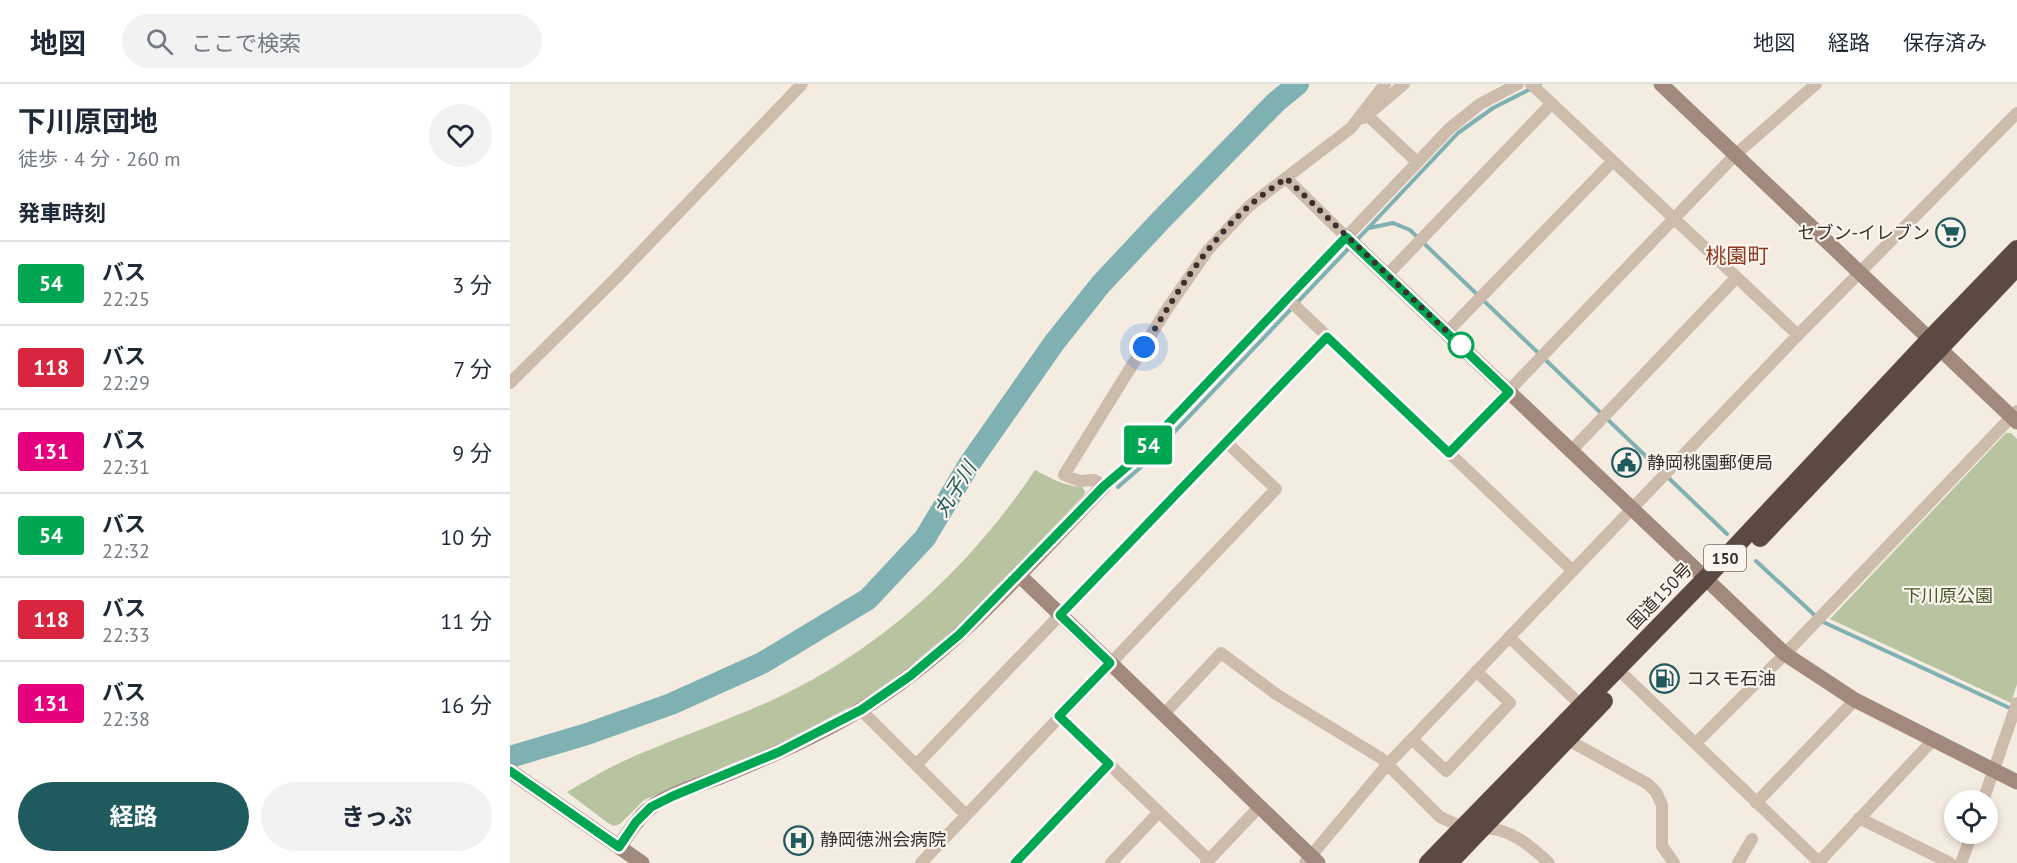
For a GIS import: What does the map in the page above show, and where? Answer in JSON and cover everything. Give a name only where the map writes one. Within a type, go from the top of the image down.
[{"type":"highway","name":"国道150号","points":[[1449,863],[1568,740],[1710,583],[1934,344],[2017,249]]},
{"type":"highway","name":"国道150号","points":[[1934,344],[2017,267]]},
{"type":"highway","name":"国道150号","points":[[1428,863],[1582,706],[1710,583]]},
{"type":"street","points":[[510,383],[615,279],[802,84]]},
{"type":"street","points":[[1351,128],[1385,84]]},
{"type":"street","points":[[1104,486],[1094,480],[1080,481],[1064,475],[1167,309],[1208,250],[1249,206],[1404,84]]},
{"type":"street","points":[[619,847],[636,822],[651,807],[779,752],[861,710],[910,676],[960,634],[1104,486],[1131,463],[1450,128],[1480,104],[1518,84]]},
{"type":"street","points":[[1531,84],[1798,335]]},
{"type":"street","points":[[1661,84],[1934,344],[2015,417],[1696,743]]},
{"type":"street","points":[[1449,453],[1735,155],[1816,84]]},
{"type":"street","points":[[1387,275],[1552,103]]},
{"type":"street","points":[[1018,574],[1260,806],[1312,861],[1387,765],[1858,272],[2017,113]]},
{"type":"street","points":[[1367,115],[1418,162]]},
{"type":"street","points":[[1447,332],[1613,161]]},
{"type":"street","points":[[1286,178],[1785,654],[1855,700],[2017,782]]},
{"type":"street","points":[[1571,452],[1736,278]]},
{"type":"street","points":[[1288,299],[1572,570]]},
{"type":"street","points":[[916,765],[1327,337]]},
{"type":"street","points":[[921,863],[1276,489],[1226,442]]},
{"type":"street","points":[[1509,637],[1582,706]]},
{"type":"street","points":[[1164,714],[1221,653],[1276,694],[1381,758],[1440,817],[1462,827]]},
{"type":"street","points":[[1412,739],[1446,771],[1510,703],[1476,671]]},
{"type":"street","points":[[1626,677],[1818,862],[1933,740]]},
{"type":"street","points":[[1756,803],[1855,700]]},
{"type":"street","points":[[1987,790],[2017,702]]},
{"type":"street","points":[[861,710],[966,815]]},
{"type":"street","points":[[1059,716],[1207,861],[1260,806]]},
{"type":"street","points":[[1568,740],[1648,784],[1656,792],[1662,805],[1662,846],[1674,863]]},
{"type":"street","points":[[1015,863],[1109,764]]},
{"type":"street","points":[[510,771],[642,863]]},
{"type":"street","points":[[1111,863],[1159,812]]},
{"type":"street","points":[[1859,818],[1950,863]]},
{"type":"street","points":[[1484,828],[1497,828],[1509,833],[1549,863]]},
{"type":"street","points":[[1738,863],[1752,839]]},
{"type":"street","points":[[1961,863],[1968,844]]},
{"type":"green space","name":"下川原公園","points":[[2006,433],[2011,433],[2017,439],[2017,684],[2011,703],[1830,619]]},
{"type":"green space","points":[[1035,470],[1064,483],[1082,487],[1085,491],[1084,495],[972,614],[902,673],[866,698],[756,754],[644,800],[620,824],[614,826],[567,792],[631,758],[779,697],[818,677],[854,654],[889,629],[954,571],[983,539]]},
{"type":"waterway","name":"丸子川","points":[[510,757],[587,734],[671,704],[762,663],[868,599],[925,538],[970,463],[1054,343],[1101,284],[1276,102],[1298,84]]},
{"type":"waterway","points":[[1355,242],[1458,133],[1493,108],[1540,84]]},
{"type":"waterway","points":[[1369,228],[1393,223],[1410,230],[1727,534]]},
{"type":"waterway","points":[[1118,487],[1141,467],[1350,247]]},
{"type":"waterway","points":[[1756,561],[1821,621],[2014,710]]},
{"type":"bus line","name":"54","points":[[510,771],[619,847],[636,822],[651,807],[779,752],[861,710],[910,676],[960,634],[1104,486],[1131,463],[1346,237],[1509,392],[1449,453],[1327,337],[1060,615],[1110,663],[1059,716],[1109,764],[1015,863]]},
{"type":"place","name":"セブン-イレブン","points":[[1951,233]]},
{"type":"place","name":"静岡桃園郵便局","points":[[1626,463]]},
{"type":"place","name":"コスモ石油","points":[[1665,679]]},
{"type":"place","name":"静岡徳洲会病院","points":[[799,840]]},
{"type":"district","name":"桃園町","points":[[1737,256]]},
{"type":"route","points":[[1144,347],[1208,250],[1249,206],[1286,178],[1463,347],[1461,345]]}]
